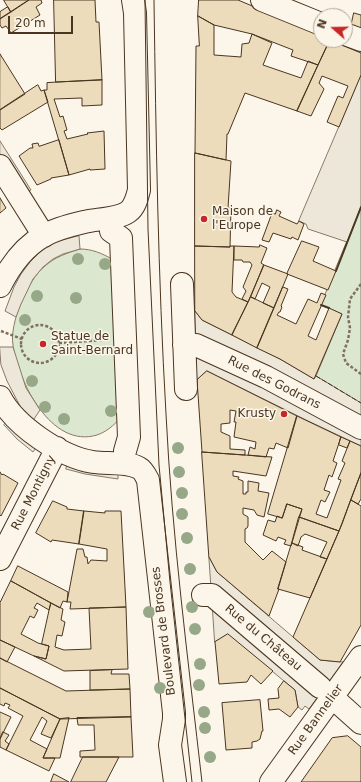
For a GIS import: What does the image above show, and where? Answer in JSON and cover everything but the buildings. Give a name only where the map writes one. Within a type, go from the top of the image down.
[{"type":"street","points":[[0,286],[11,267],[19,257],[30,245],[44,236],[77,224],[110,224],[133,207],[139,190],[134,0]]},
{"type":"street","points":[[262,0],[313,21]]},
{"type":"street","points":[[0,166],[44,236]]},
{"type":"street","points":[[110,224],[121,238],[129,437],[125,451]]},
{"type":"street","points":[[182,284],[186,389]]},
{"type":"street","name":"Rue des Godrans","points":[[184,345],[196,345],[266,377],[361,428]]},
{"type":"street","points":[[0,396],[8,409],[20,422],[34,434],[57,448]]},
{"type":"street","name":"Boulevard de Brosses","points":[[57,448],[72,456],[84,460],[124,464],[139,468],[148,480],[174,713],[170,745],[175,782]]},
{"type":"street","name":"Rue Montigny","points":[[0,559],[57,448]]},
{"type":"street","name":"Rue du Château","points":[[203,595],[212,595],[361,722]]},
{"type":"street","name":"Rue Bannelier","points":[[271,782],[326,692],[361,657]]},
{"type":"path","points":[[361,284],[350,299],[348,317],[350,328],[343,354],[346,363],[361,374]]},
{"type":"path","points":[[37,325],[50,327],[58,337],[59,343],[55,355],[46,362],[40,363],[29,359],[22,349],[22,339],[26,331],[30,327],[37,325]]},
{"type":"path","points":[[1,331],[22,339]]},
{"type":"path","points":[[59,343],[126,339]]},
{"type":"green space","points":[[361,207],[361,403],[316,376],[342,314],[321,305]]},
{"type":"green space","points":[[80,249],[96,252],[112,259],[125,413],[105,431],[97,435],[80,437],[65,432],[52,422],[40,409],[30,393],[16,360],[13,336],[14,326],[21,302],[32,281],[49,263],[57,258]]},
{"type":"shaded area","points":[[361,75],[361,207],[347,242],[308,229],[306,224],[299,221]]},
{"type":"shaded area","points":[[0,141],[31,190],[18,195],[0,182]]},
{"type":"shaded area","points":[[79,236],[80,249],[63,254],[53,259],[43,267],[33,279],[16,317],[5,311],[14,287],[30,262],[43,249],[55,242]]},
{"type":"shaded area","points":[[195,311],[202,320],[280,359],[314,379],[316,376],[361,403],[361,446],[207,371],[197,380]]},
{"type":"shaded area","points":[[0,347],[13,347],[26,388],[40,410],[32,422],[20,406],[7,381],[1,365]]},
{"type":"shaded area","points":[[10,419],[38,445],[33,452],[17,439],[4,425]]},
{"type":"shaded area","points":[[69,461],[118,469],[118,479],[85,474],[66,469]]},
{"type":"shaded area","points":[[209,557],[217,572],[320,660],[343,662],[309,709],[305,706],[302,710],[298,707],[295,690],[228,635],[215,642]]},
{"type":"tram line","points":[[145,0],[148,229],[159,465],[192,782]]},
{"type":"tram line","points":[[154,0],[159,259],[169,460],[181,598],[202,782]]},
{"type":"fence","points":[[316,376],[361,403]]},
{"type":"wall","points":[[336,271],[361,207]]},
{"type":"wall","points":[[321,305],[329,308]]},
{"type":"place","name":"Maison de l'Europe","points":[[204,219]]},
{"type":"place","name":"Statue de Saint-Bernard","points":[[43,344]]},
{"type":"place","name":"Krusty","points":[[284,414]]}]
